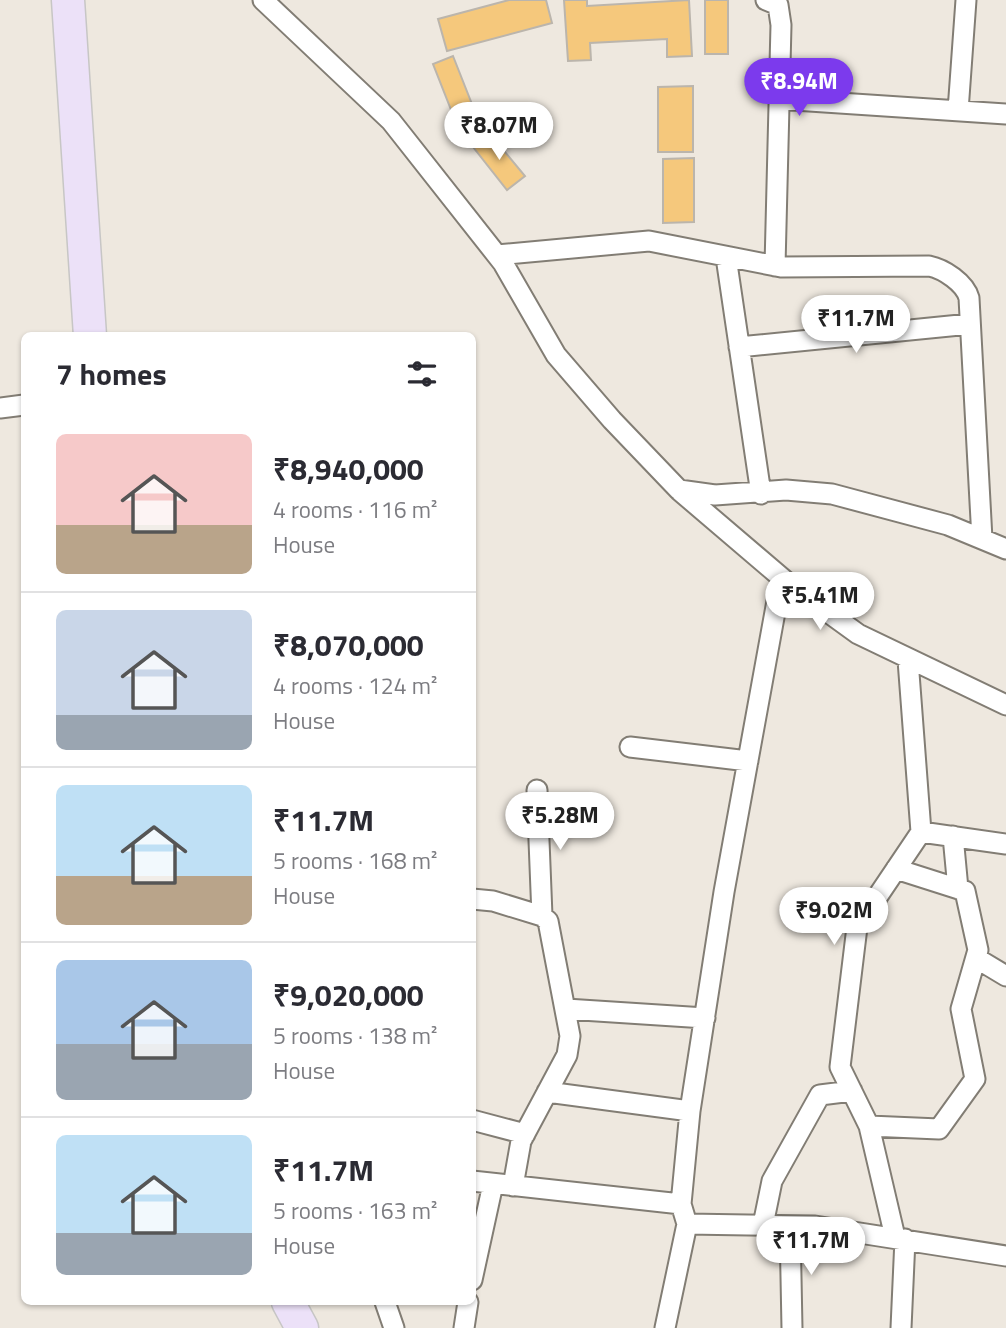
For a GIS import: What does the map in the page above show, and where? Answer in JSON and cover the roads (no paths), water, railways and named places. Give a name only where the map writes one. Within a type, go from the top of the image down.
[{"type":"main road","points":[[68,0],[90,332]]},
{"type":"main road","points":[[290,1305],[302,1328]]},
{"type":"street","points":[[262,0],[391,121],[497,256],[556,355],[611,420],[679,490],[789,584],[858,634],[1006,705]]},
{"type":"street","points":[[766,0],[778,5],[781,25],[775,266]]},
{"type":"street","points":[[958,111],[966,0]]},
{"type":"street","points":[[779,99],[1006,114]]},
{"type":"street","points":[[497,256],[649,241],[775,266],[936,267],[967,291],[982,539]]},
{"type":"street","points":[[726,257],[761,494]]},
{"type":"street","points":[[739,347],[970,324]]},
{"type":"street","points":[[0,408],[21,405]]},
{"type":"street","points":[[679,490],[715,495],[761,494],[786,490],[832,494],[948,525],[1006,549]]},
{"type":"street","points":[[665,1328],[687,1224],[681,1204],[690,1111],[705,1018],[777,601],[789,584]]},
{"type":"street","points":[[901,1328],[900,1238],[869,1126],[840,1067],[857,927],[921,832],[908,660]]},
{"type":"street","points":[[630,747],[748,761]]},
{"type":"street","points":[[537,790],[542,916]]},
{"type":"street","points":[[921,832],[1006,844]]},
{"type":"street","points":[[953,836],[958,889]]},
{"type":"street","points":[[869,1126],[939,1129],[971,1087],[974,1069],[961,1009],[978,950],[969,900],[965,891],[896,869]]},
{"type":"street","points":[[476,900],[494,901],[542,916],[552,929],[566,1009],[570,1046],[521,1141],[513,1186]]},
{"type":"street","points":[[976,958],[1006,976]]},
{"type":"street","points":[[566,1009],[705,1018]]},
{"type":"street","points":[[762,1225],[772,1181],[820,1095],[852,1091]]},
{"type":"street","points":[[547,1092],[690,1111]]},
{"type":"street","points":[[476,1121],[525,1133]]},
{"type":"street","points":[[476,1182],[681,1204]]},
{"type":"street","points":[[476,1263],[494,1184]]},
{"type":"street","points":[[687,1224],[790,1226],[900,1238],[1006,1256]]},
{"type":"street","points":[[790,1226],[792,1328]]},
{"type":"street","points":[[386,1305],[394,1328]]}]
